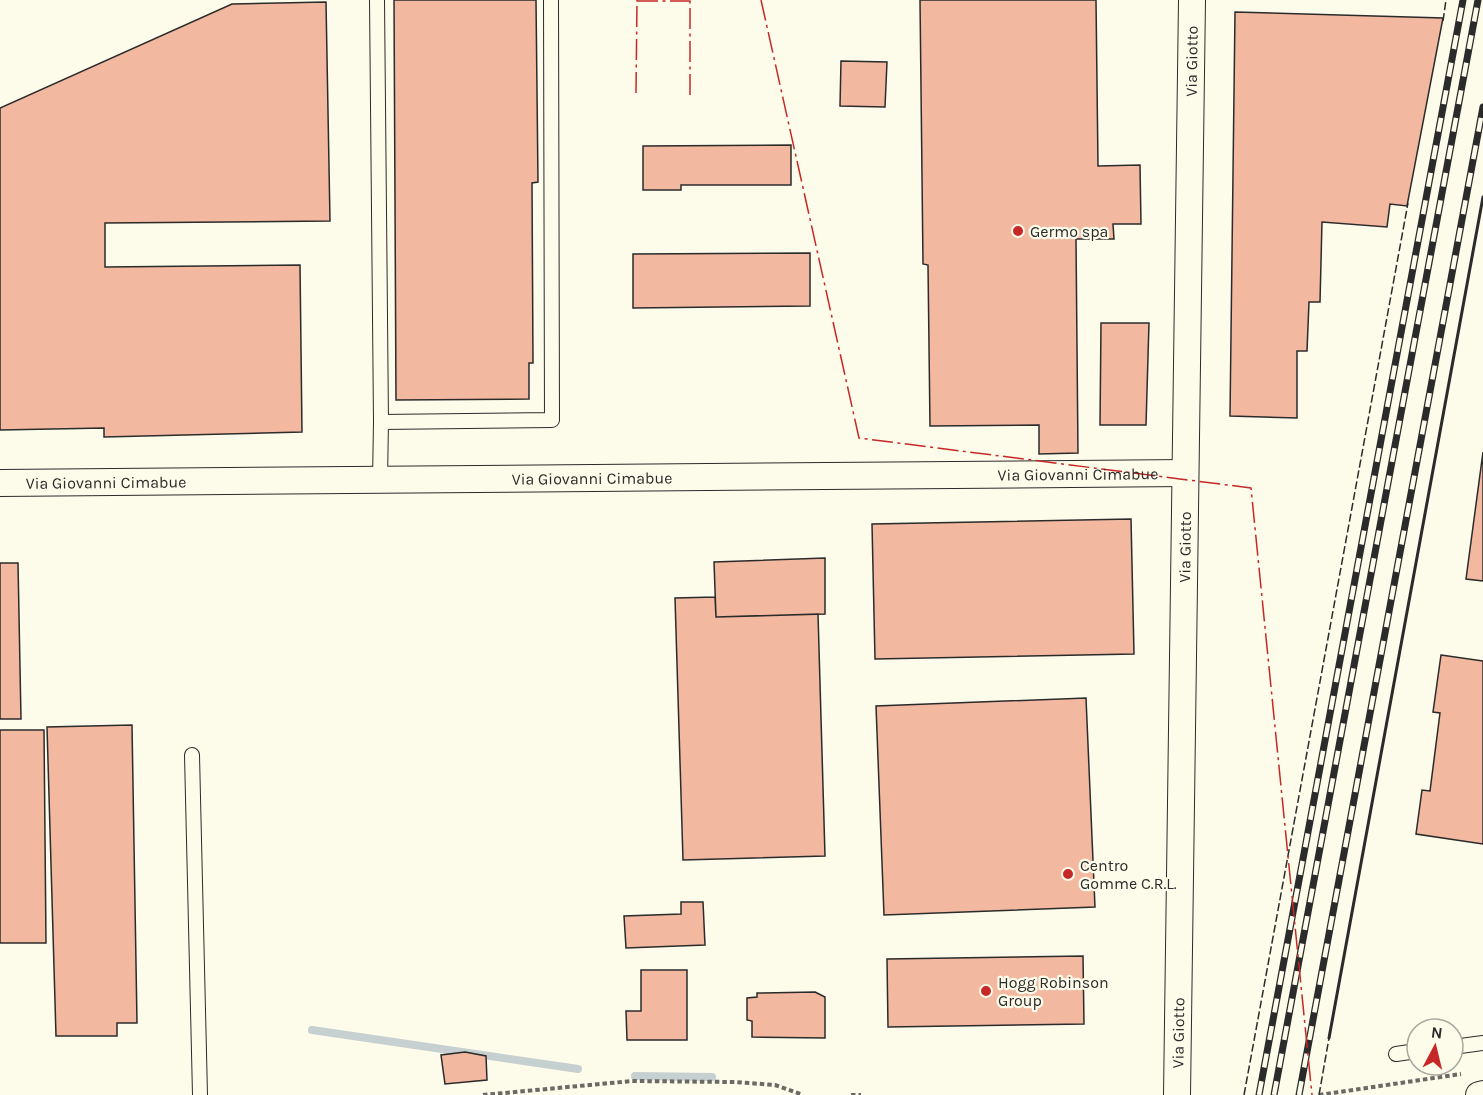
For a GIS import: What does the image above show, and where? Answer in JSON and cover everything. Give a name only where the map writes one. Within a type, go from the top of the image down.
[{"type":"street","name":"Via Giotto","points":[[1177,1095],[1192,0]]},
{"type":"street","name":"Via Giovanni Cimabue","points":[[0,483],[1185,473]]},
{"type":"lane","points":[[377,0],[380,480]]},
{"type":"lane","points":[[381,422],[552,420],[551,0]]},
{"type":"lane","points":[[192,754],[200,1095]]},
{"type":"lane","points":[[1465,1045],[1483,1043]]},
{"type":"lane","points":[[1396,1054],[1405,1053]]},
{"type":"path","points":[[483,1095],[632,1081],[735,1082],[775,1085],[803,1095]]},
{"type":"path","points":[[1319,1095],[1478,1087]]},
{"type":"path","points":[[851,1095],[861,1095]]},
{"type":"building","points":[[394,0],[536,0],[538,182],[532,183],[533,363],[529,363],[529,399],[396,400]]},
{"type":"building","name":"Germo spa","points":[[920,0],[1096,0],[1098,166],[1140,165],[1141,224],[1113,224],[1114,239],[1076,239],[1078,453],[1039,454],[1039,425],[930,426],[928,265],[923,264]]},
{"type":"building","points":[[326,2],[330,221],[105,223],[105,267],[300,265],[302,432],[104,437],[104,428],[0,430],[0,108],[232,4]]},
{"type":"building","points":[[1235,12],[1443,18],[1407,206],[1390,204],[1387,227],[1322,222],[1320,302],[1309,302],[1307,351],[1297,351],[1297,418],[1230,416]]},
{"type":"building","points":[[841,61],[887,62],[885,107],[840,106]]},
{"type":"building","points":[[791,145],[791,185],[681,185],[681,190],[643,190],[643,146]]},
{"type":"building","points":[[810,253],[810,306],[633,308],[633,254]]},
{"type":"building","points":[[1101,323],[1149,323],[1146,425],[1100,425]]},
{"type":"building","points":[[1483,452],[1483,581],[1466,579]]},
{"type":"building","points":[[1131,519],[1134,654],[875,659],[872,524]]},
{"type":"building","points":[[825,558],[825,614],[716,617],[714,562]]},
{"type":"building","points":[[0,563],[18,563],[21,719],[0,719]]},
{"type":"building","points":[[715,597],[716,617],[818,614],[825,856],[683,860],[675,598]]},
{"type":"building","points":[[1441,655],[1483,661],[1483,844],[1416,834],[1422,790],[1430,791],[1440,713],[1433,712]]},
{"type":"building","points":[[1086,698],[1095,907],[884,915],[876,706]]},
{"type":"building","points":[[132,725],[137,1023],[117,1023],[117,1036],[56,1036],[47,727]]},
{"type":"building","points":[[0,730],[44,730],[46,943],[0,943]]},
{"type":"building","points":[[681,902],[703,902],[705,945],[626,948],[624,916],[681,914]]},
{"type":"building","name":"Hogg Robinson Group","points":[[1083,956],[1084,1024],[888,1027],[887,959]]},
{"type":"building","points":[[641,970],[687,970],[687,1040],[627,1040],[626,1011],[641,1011]]},
{"type":"building","points":[[815,992],[825,997],[825,1038],[752,1037],[752,1021],[747,1020],[747,998],[757,997],[757,993]]},
{"type":"building","points":[[465,1052],[486,1056],[487,1080],[445,1084],[441,1055]]},
{"type":"waterway","points":[[312,1030],[578,1069]]},
{"type":"waterway","points":[[635,1076],[712,1077]]},
{"type":"railway","points":[[1259,1095],[1463,0]]},
{"type":"railway","points":[[1274,1095],[1478,0]]},
{"type":"railway","points":[[1299,1095],[1483,107]]},
{"type":"fence","points":[[1443,21],[1446,0]]},
{"type":"fence","points":[[1244,1095],[1408,203]]},
{"type":"fence","points":[[1319,1095],[1329,1038]]},
{"type":"wall","points":[[1329,1038],[1483,197]]},
{"type":"power","points":[[636,93],[637,0]]},
{"type":"power","points":[[690,0],[690,95]]},
{"type":"power","points":[[761,0],[859,438],[1251,488],[1312,1095]]},
{"type":"power","points":[[637,1],[690,1]]},
{"type":"place","name":"Germo spa","points":[[1018,231]]},
{"type":"place","name":"Centro Gomme C.R.L.","points":[[1068,874]]},
{"type":"place","name":"Hogg Robinson Group","points":[[986,991]]}]
